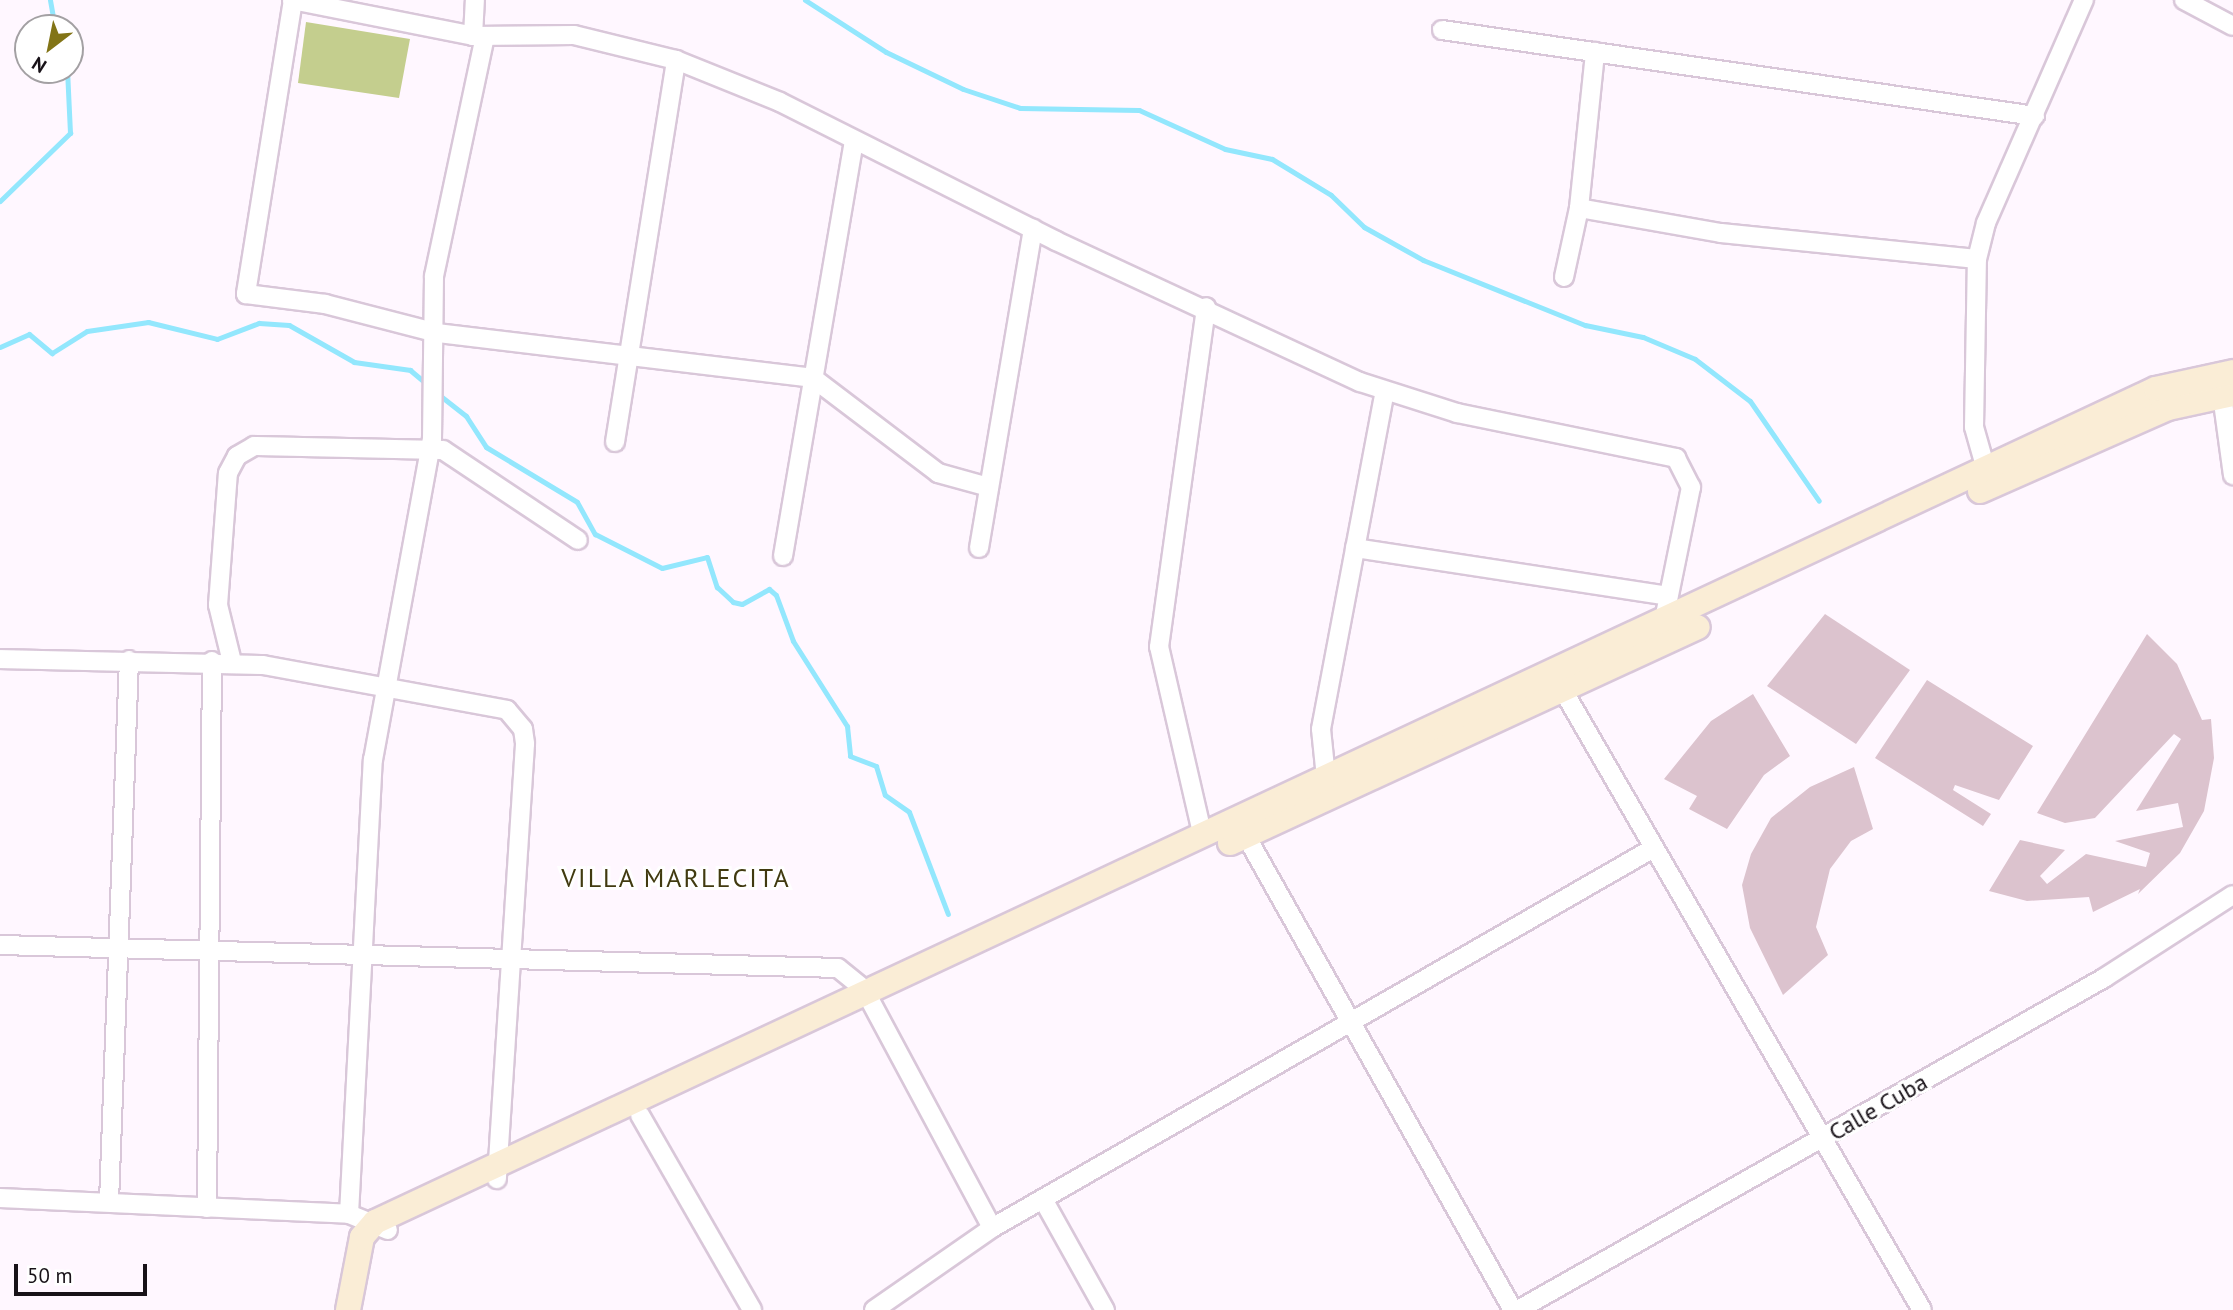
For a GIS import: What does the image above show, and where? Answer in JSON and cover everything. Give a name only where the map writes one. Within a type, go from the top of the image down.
[{"type":"street","points":[[989,487],[938,473],[813,378],[437,333],[325,304],[246,295],[292,0],[479,36],[574,36],[676,60],[751,88],[1033,229],[1385,391],[1526,429],[1676,458],[1691,487],[1663,625]]},
{"type":"street","points":[[349,1214],[373,760],[389,687],[430,449],[437,333],[434,276],[479,36],[475,0]]},
{"type":"street","points":[[2073,0],[2076,19]]},
{"type":"street","points":[[1988,478],[1974,427],[1977,259],[1986,223],[2084,0]]},
{"type":"street","points":[[2184,0],[2233,26]]},
{"type":"street","points":[[1442,30],[2035,116]]},
{"type":"street","points":[[1564,277],[1579,208],[1595,52]]},
{"type":"street","points":[[615,442],[676,60]]},
{"type":"street","points":[[783,556],[854,141]]},
{"type":"street","points":[[1579,208],[1721,233],[1977,259]]},
{"type":"street","points":[[979,548],[1033,229]]},
{"type":"street","points":[[1203,837],[1159,647],[1206,307]]},
{"type":"street","points":[[348,1310],[354,1272],[382,1226],[1203,837],[1327,790],[1564,692],[1988,478],[2156,389],[2233,372]]},
{"type":"street","points":[[1327,790],[1321,729],[1385,391]]},
{"type":"street","points":[[497,1171],[640,1115],[868,996],[1246,836],[1327,790],[1663,625],[1988,478],[2168,408],[2227,395],[2233,475]]},
{"type":"street","points":[[232,662],[218,605],[228,473],[237,456],[254,446],[430,449],[467,460],[578,540]]},
{"type":"street","points":[[1355,548],[1667,596]]},
{"type":"street","points":[[0,659],[232,662],[490,702],[523,729],[507,958],[497,1171]]},
{"type":"street","points":[[108,1202],[122,948],[129,660]]},
{"type":"street","points":[[207,1208],[205,950],[212,661]]},
{"type":"street","points":[[1564,692],[1820,1141],[1922,1310]]},
{"type":"street","points":[[1246,836],[1513,1310]]},
{"type":"street","points":[[874,1310],[992,1228],[1044,1201],[1652,849]]},
{"type":"street","name":"Calle Cuba","points":[[1518,1310],[2104,978],[2233,895]]},
{"type":"street","points":[[0,945],[803,963],[838,968],[868,996],[992,1228]]},
{"type":"street","points":[[640,1115],[752,1310]]},
{"type":"street","points":[[0,1198],[349,1214],[382,1226]]},
{"type":"street","points":[[1044,1201],[1105,1310]]},
{"type":"green space","points":[[306,22],[410,39],[399,98],[298,83]]},
{"type":"building","points":[[1825,614],[1910,670],[1856,744],[1767,686]]},
{"type":"building","points":[[2147,634],[2177,664],[2202,720],[2211,719],[2214,758],[2204,811],[2180,853],[2138,894],[2140,889],[2093,912],[2089,897],[2027,901],[1989,891],[2020,840],[2065,850],[2040,876],[2047,884],[2086,854],[2146,867],[2150,853],[2115,841],[2183,827],[2178,803],[2136,811],[2181,739],[2174,734],[2095,818],[2065,823],[2037,813]]},
{"type":"building","points":[[1927,680],[2033,746],[1999,800],[1955,785],[1953,790],[1991,814],[1983,826],[1875,758]]},
{"type":"building","points":[[1753,694],[1790,756],[1764,775],[1727,829],[1689,809],[1697,796],[1664,779],[1711,721]]},
{"type":"building","points":[[1854,767],[1873,829],[1851,841],[1830,869],[1816,927],[1828,955],[1783,995],[1750,928],[1742,885],[1751,854],[1771,818],[1810,787]]},
{"type":"waterway","points":[[50,0],[52,14]]},
{"type":"waterway","points":[[805,0],[886,52],[963,89],[1020,108],[1139,110],[1225,149],[1272,159],[1331,195],[1364,227],[1423,260],[1585,325],[1643,337],[1695,359],[1750,401],[1819,501]]},
{"type":"waterway","points":[[0,201],[70,133],[68,84]]},
{"type":"waterway","points":[[0,347],[29,334],[52,353],[87,331],[148,322],[217,339],[259,323],[289,325],[354,362],[410,370],[428,385]]},
{"type":"waterway","points":[[438,394],[466,416],[486,447],[577,502],[595,534],[662,568],[707,557],[717,587],[733,602],[742,604],[769,589],[776,595],[793,641],[847,726],[850,756],[876,766],[885,795],[909,812],[948,914]]},
{"type":"district","name":"VILLA MARLECITA","points":[[676,878]]}]
